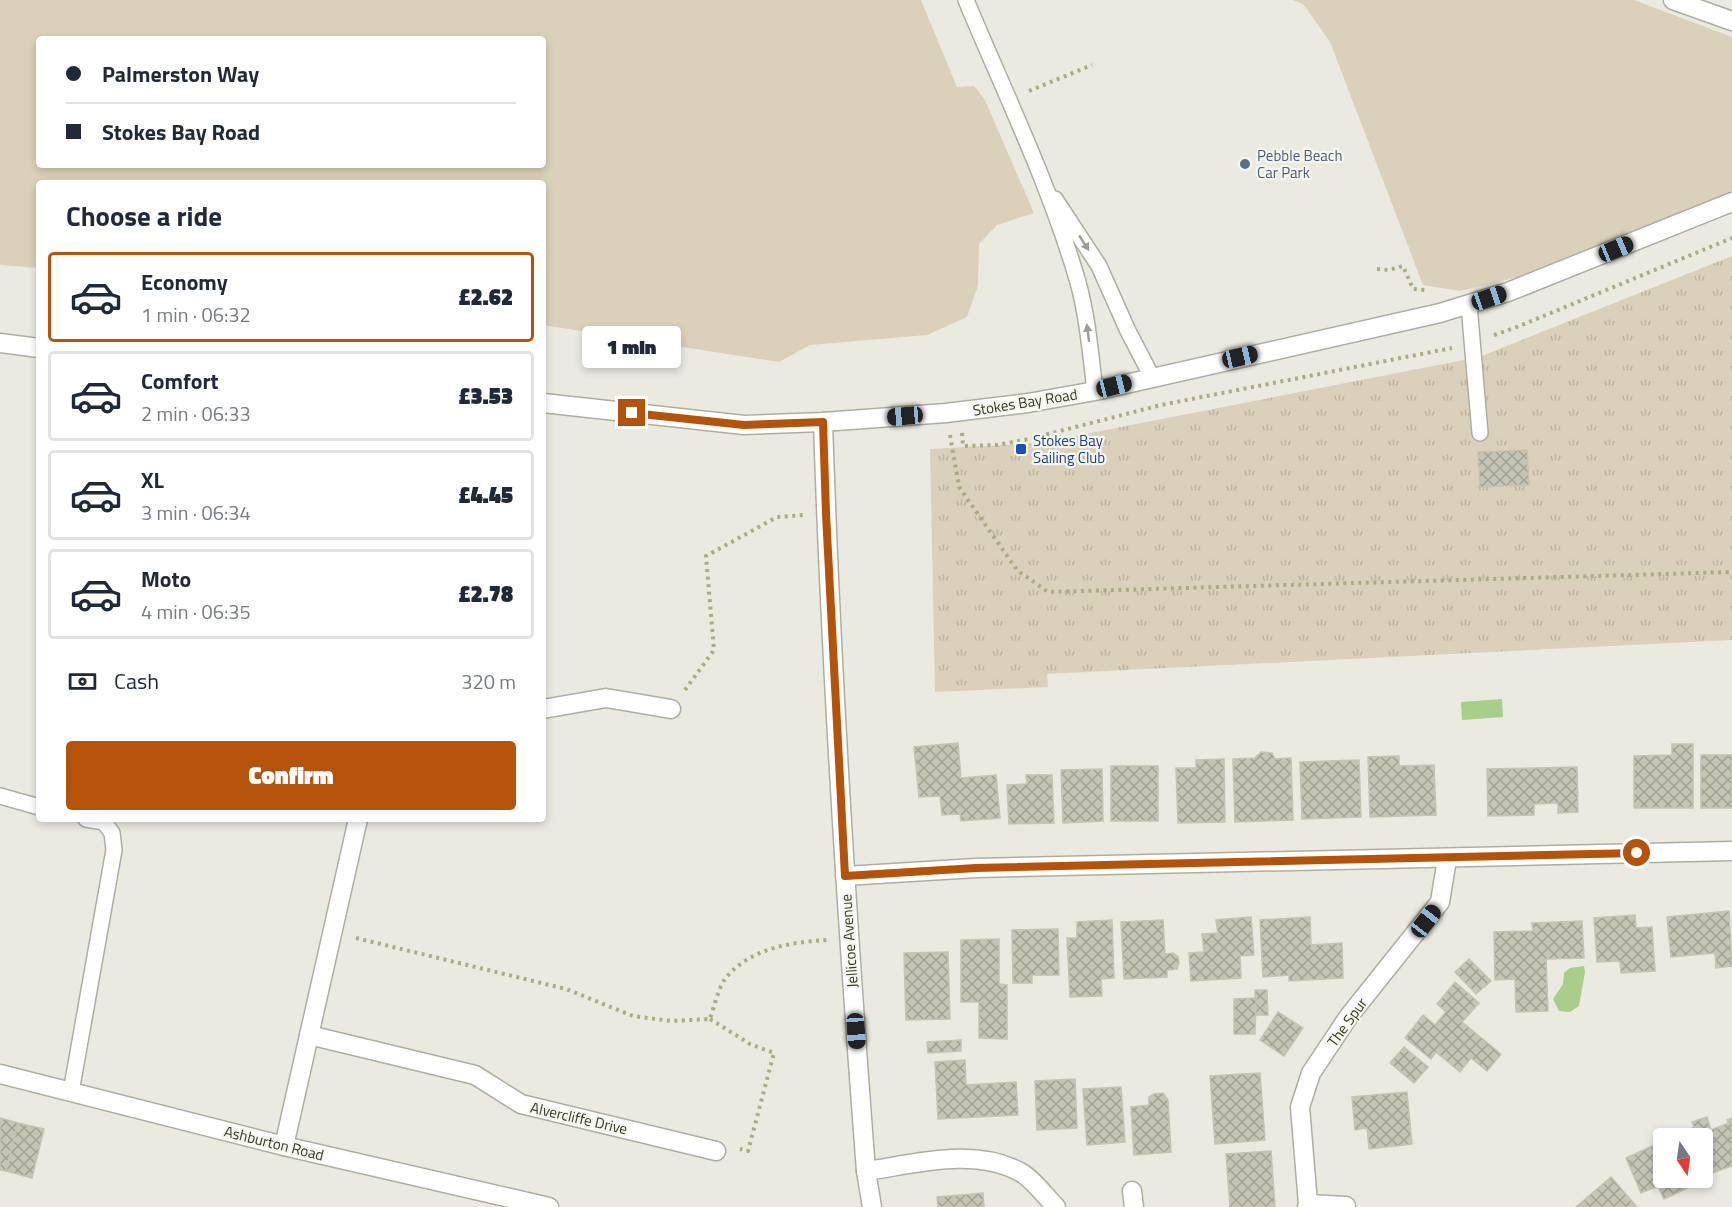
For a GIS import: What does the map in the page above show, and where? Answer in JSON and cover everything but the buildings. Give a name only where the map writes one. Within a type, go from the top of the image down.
[{"type":"street","points":[[1673,0],[1732,21]]},
{"type":"street","name":"Stokes Bay Road","points":[[546,403],[744,425],[946,413],[1095,391],[1469,305],[1594,258],[1732,202]]},
{"type":"street","points":[[0,344],[36,348]]},
{"type":"street","name":"Jellicoe Avenue","points":[[823,422],[845,876],[866,1171],[872,1207]]},
{"type":"street","points":[[546,708],[606,698],[671,709]]},
{"type":"street","points":[[284,1146],[357,822]]},
{"type":"street","points":[[845,876],[976,868],[1447,859],[1732,850]]},
{"type":"street","name":"The Spur","points":[[1307,1206],[1300,1107],[1311,1073],[1349,1016],[1440,902],[1447,859]]},
{"type":"street","name":"Alvercliffe Drive","points":[[309,1035],[475,1075],[521,1104],[716,1151]]},
{"type":"street","name":"Ashburton Road","points":[[0,1074],[284,1146],[549,1207]]},
{"type":"street","points":[[866,1171],[945,1160],[986,1159],[1022,1172],[1056,1207]]},
{"type":"street","points":[[1307,1206],[1346,1206]]},
{"type":"lane","points":[[966,0],[1040,176],[1074,269],[1085,314],[1095,391]]},
{"type":"lane","points":[[1040,176],[1099,267],[1128,332],[1152,377]]},
{"type":"lane","points":[[1469,305],[1480,433]]},
{"type":"lane","points":[[0,796],[36,806]]},
{"type":"lane","points":[[71,1092],[114,850],[112,833],[104,822]]},
{"type":"path","points":[[1008,100],[1092,65]]},
{"type":"path","points":[[1377,269],[1389,270],[1402,266],[1413,289],[1434,292]]},
{"type":"path","points":[[946,413],[959,486],[1017,570],[1048,592],[1732,572]]},
{"type":"path","points":[[671,709],[714,650],[706,556],[777,517],[826,514]]},
{"type":"path","points":[[332,932],[566,989],[633,1016],[671,1021],[710,1019],[750,1044],[774,1053],[748,1151],[717,1144],[716,1151]]},
{"type":"path","points":[[710,1019],[724,980],[739,966],[766,950],[798,941],[849,938]]},
{"type":"green space","points":[[0,0],[921,0],[957,87],[974,86],[984,98],[1034,213],[997,225],[979,244],[978,285],[967,317],[927,335],[810,345],[779,362],[546,325],[546,180],[36,180],[36,268],[0,265]]},
{"type":"green space","points":[[1293,0],[1634,0],[1732,37],[1732,197],[1540,272],[1460,291],[1423,285],[1330,42],[1303,4]]},
{"type":"green space","points":[[1732,256],[1732,640],[1047,674],[1048,687],[935,692],[930,449],[1039,443],[1479,357]]},
{"type":"shaded area","points":[[1502,699],[1503,717],[1462,720],[1461,702]]},
{"type":"shaded area","points":[[1584,966],[1579,1006],[1570,1012],[1559,1011],[1553,999],[1563,984],[1564,973],[1570,968]]},
{"type":"place","name":"Pebble Beach Car Park","points":[[1245,164]]},
{"type":"place","name":"Stokes Bay Sailing Club","points":[[1021,449]]},
{"type":"route","points":[[632,413],[744,425],[823,422],[845,876],[976,868],[1637,853]]}]
